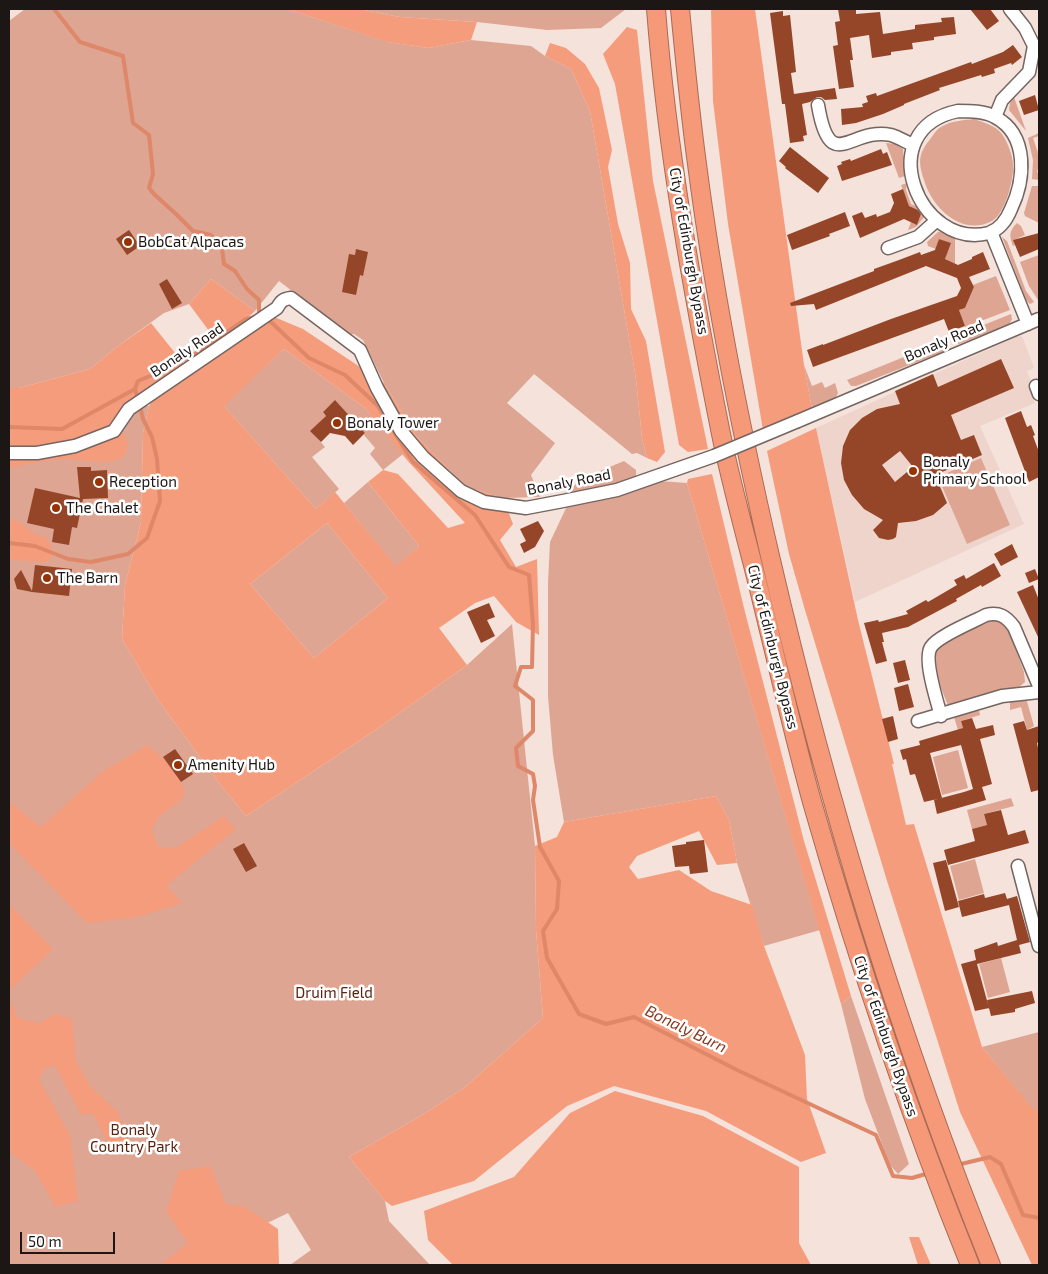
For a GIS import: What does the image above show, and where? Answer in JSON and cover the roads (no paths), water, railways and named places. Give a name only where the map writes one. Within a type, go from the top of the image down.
[{"type":"highway","name":"City of Edinburgh Bypass","points":[[656,9],[663,83],[674,164],[722,437],[812,802],[868,986],[923,1146],[970,1265]]},
{"type":"highway","name":"City of Edinburgh Bypass","points":[[680,9],[697,165],[712,262],[742,432],[783,610],[842,834],[888,981],[961,1192],[991,1265]]},
{"type":"street","points":[[995,117],[1002,100],[1029,72],[1034,46],[1025,28],[1010,9]]},
{"type":"street","points":[[818,105],[825,134],[828,140],[834,143],[841,144],[875,135],[891,135],[913,145]]},
{"type":"street","points":[[969,111],[995,117],[1005,125],[1015,138],[1020,156],[1021,180],[1016,197],[1005,221],[990,232],[971,235],[960,233],[937,220],[925,206],[913,183],[910,161],[913,145],[926,126],[948,113],[969,111]]},
{"type":"street","points":[[888,248],[918,237],[937,220]]},
{"type":"street","points":[[990,232],[1034,321]]},
{"type":"street","name":"Bonaly Road","points":[[9,452],[37,453],[75,446],[114,431],[129,409],[264,318],[277,308],[280,301],[291,298],[360,350],[377,388],[401,431],[423,457],[461,491],[484,502],[526,508],[617,490],[714,456],[1034,321]]},
{"type":"street","points":[[941,716],[929,666],[928,657],[930,650],[938,640],[986,615],[994,613],[1004,616],[1009,620],[1014,627],[1039,686]]},
{"type":"street","points":[[918,721],[941,716],[1002,696],[1039,692]]},
{"type":"street","points":[[1018,866],[1039,946]]},
{"type":"waterway","points":[[54,9],[80,42],[123,56],[133,123],[149,135],[153,174],[149,188],[193,231],[211,235],[222,249],[224,264],[235,271],[247,289],[259,300],[259,316]]},
{"type":"waterway","points":[[201,350],[246,319],[255,317]]},
{"type":"waterway","name":"Bonaly Burn","points":[[266,319],[309,358],[345,375],[378,406],[413,462],[475,515],[509,567],[529,575],[533,624],[532,667],[521,667],[515,686],[533,700],[533,731],[516,748],[518,766],[533,774],[535,786],[533,800],[540,847],[559,881],[557,909],[543,931],[547,958],[579,1014],[606,1024],[634,1017],[737,1070],[876,1135],[893,1176],[912,1178],[929,1173]]},
{"type":"waterway","points":[[135,389],[138,381],[196,353]]},
{"type":"waterway","points":[[135,389],[138,399]]},
{"type":"waterway","points":[[9,427],[62,429],[135,389]]},
{"type":"waterway","points":[[9,543],[35,546],[68,559],[91,562],[128,554],[147,538],[160,501],[157,459],[152,437],[143,419],[140,406]]},
{"type":"waterway","name":"Bonaly Burn","points":[[957,1165],[990,1157],[1001,1164],[1023,1215],[1039,1218]]},
{"type":"place","name":"BobCat Alpacas","points":[[128,242]]},
{"type":"place","name":"Bonaly Tower","points":[[337,423]]},
{"type":"place","name":"Bonaly Primary School","points":[[913,471]]},
{"type":"place","name":"Reception","points":[[99,482]]},
{"type":"place","name":"The Chalet","points":[[56,508]]},
{"type":"place","name":"The Barn","points":[[47,578]]},
{"type":"place","name":"Amenity Hub","points":[[178,765]]},
{"type":"park label","name":"Druim Field","points":[[334,993]]},
{"type":"park label","name":"Bonaly Country Park","points":[[134,1138]]}]
